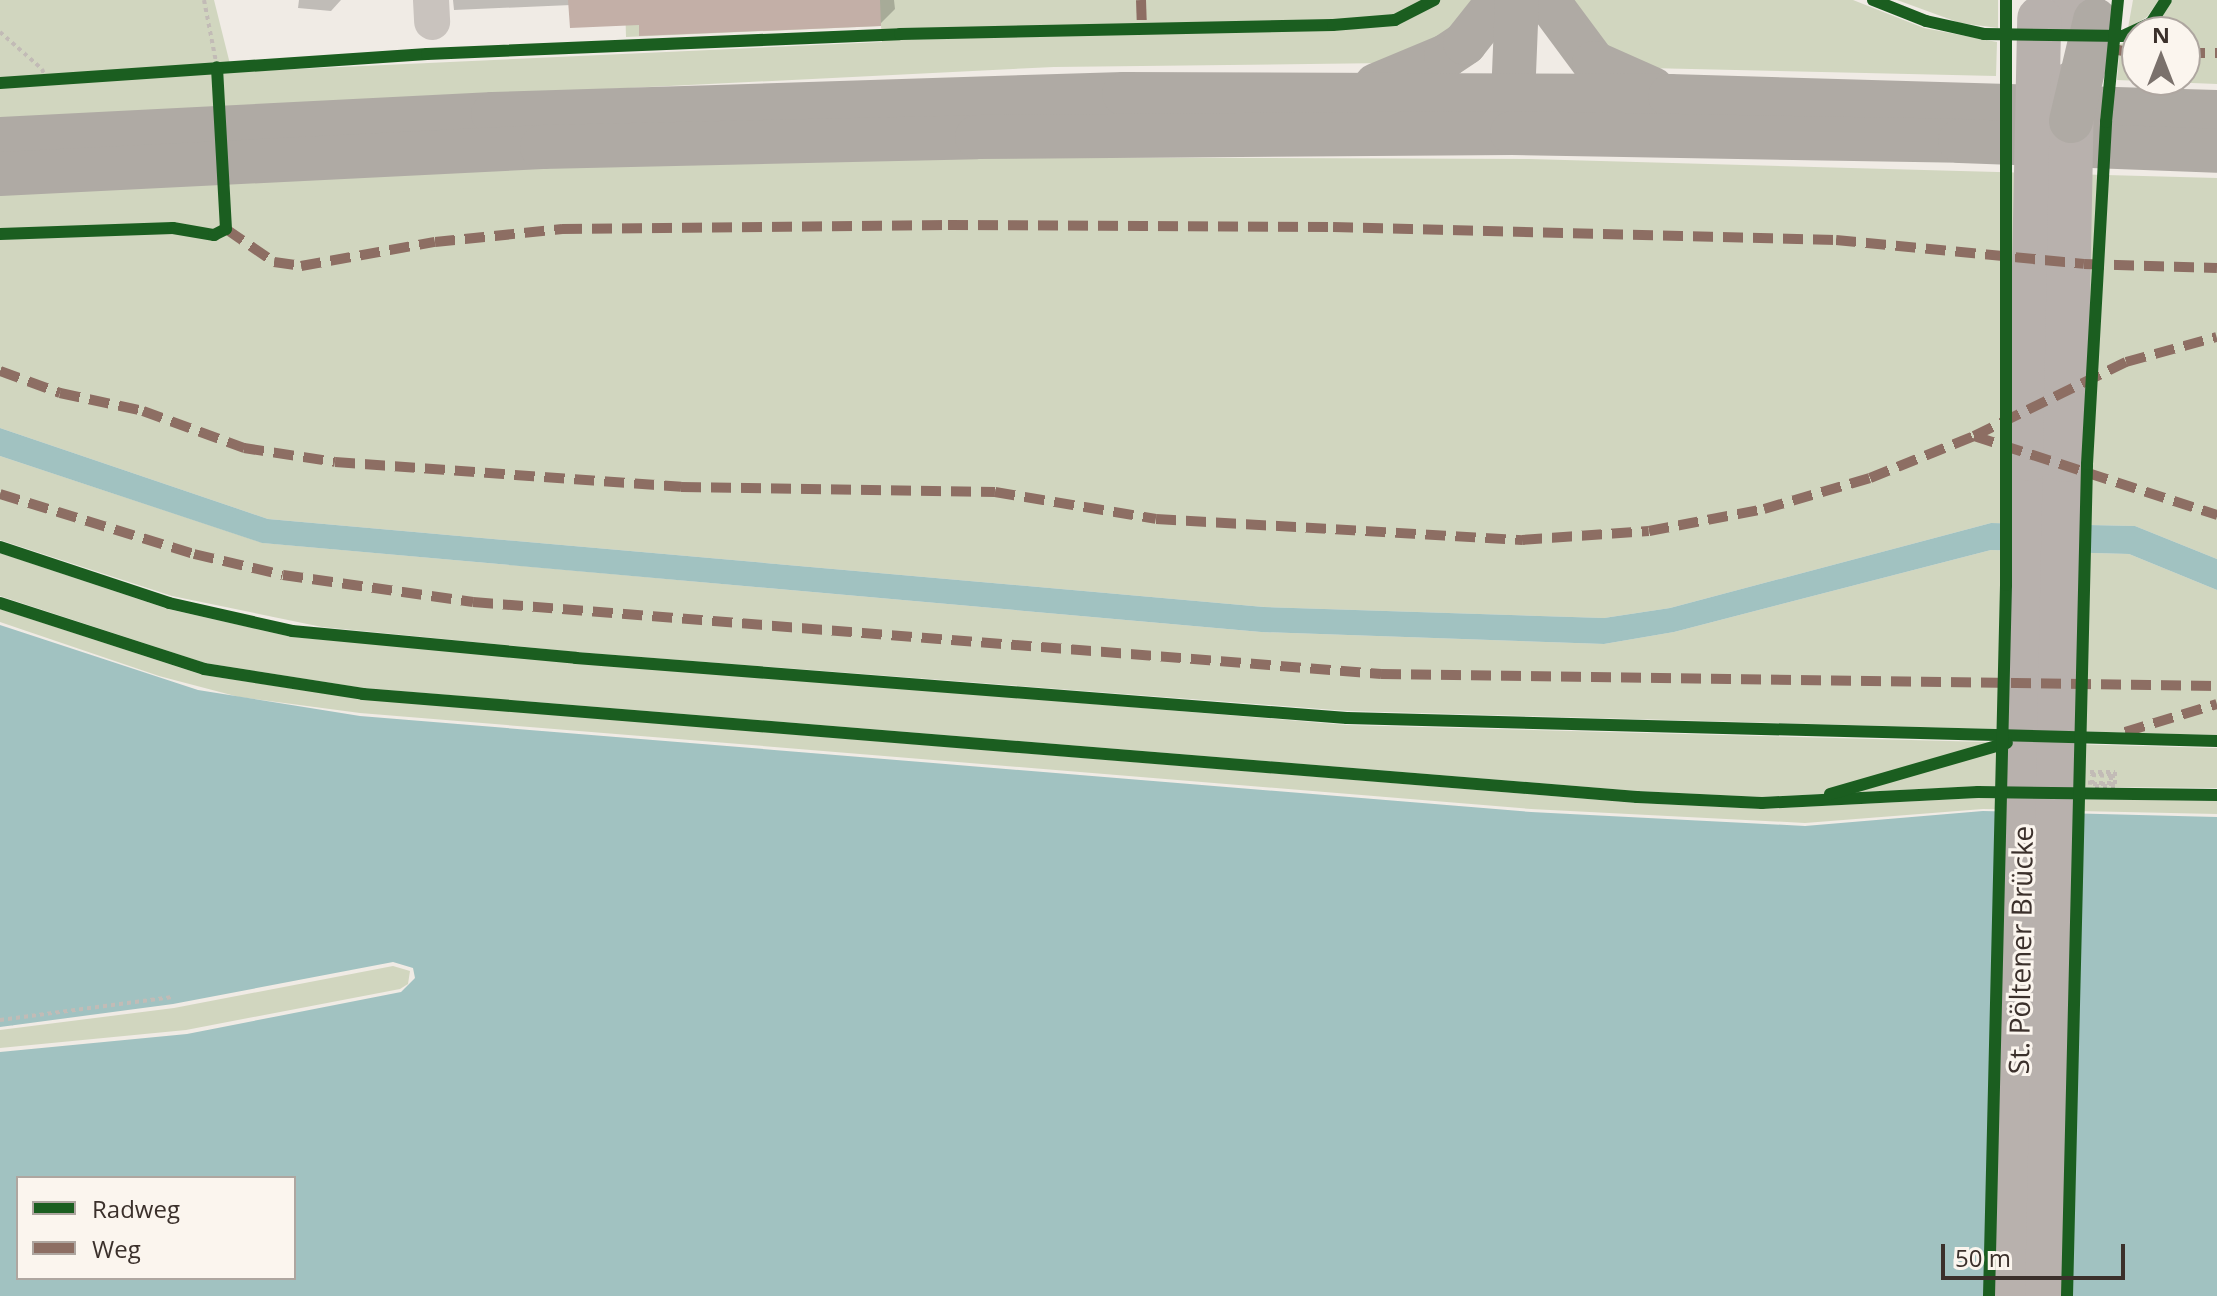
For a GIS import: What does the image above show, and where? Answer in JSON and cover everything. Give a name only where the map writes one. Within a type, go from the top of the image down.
[{"type":"highway","points":[[1357,93],[1446,56],[1465,43],[1499,0]]},
{"type":"highway","points":[[1529,114],[1537,0]]},
{"type":"highway","points":[[1537,0],[1594,63],[1670,96]]},
{"type":"highway","points":[[2070,10],[2071,121]]},
{"type":"highway","points":[[0,139],[802,102],[1357,93],[1529,114],[1670,96],[1960,122],[2217,151]]},
{"type":"highway","points":[[0,174],[749,140],[1529,114],[1960,122],[2217,112]]},
{"type":"main road","points":[[2047,460],[2070,10]]},
{"type":"main road","points":[[2047,460],[2071,121]]},
{"type":"main road","name":"St. Pöltener Brücke","points":[[2012,1296],[2047,460]]},
{"type":"main road","name":"St. Pöltener Brücke","points":[[2047,460],[2047,1296]]},
{"type":"path","points":[[204,0],[217,73]]},
{"type":"path","points":[[0,32],[42,69],[46,80]]},
{"type":"path","points":[[201,68],[217,73],[232,66]]},
{"type":"path","points":[[30,81],[61,79]]},
{"type":"path","points":[[2080,782],[2094,783],[2111,783],[2111,776],[2092,775],[2092,784],[2113,784],[2113,774],[2091,774],[2090,786],[2115,786],[2115,772],[2089,772],[2088,793]]},
{"type":"path","points":[[0,1020],[172,997]]},
{"type":"green space","points":[[0,0],[214,0],[232,72],[882,42],[881,26],[626,37],[625,0],[1483,0],[1467,21],[1388,63],[1054,67],[0,119]]},
{"type":"green space","points":[[1569,0],[1853,0],[1924,28],[1997,42],[1996,76],[1647,68],[1614,60]]},
{"type":"green space","points":[[1897,0],[1998,0],[1998,28],[1960,23]]},
{"type":"green space","points":[[2133,0],[2159,0],[2148,16],[2130,16]]},
{"type":"green space","points":[[2172,0],[2217,0],[2217,84],[2201,83],[2201,16],[2160,16]]},
{"type":"green space","points":[[2121,44],[2121,80],[2117,80]]},
{"type":"green space","points":[[978,157],[1529,159],[2217,178],[2217,559],[2135,526],[1991,523],[1670,608],[1604,618],[1264,607],[268,519],[0,428],[0,193],[542,166]]},
{"type":"green space","points":[[0,456],[263,543],[1261,632],[1604,644],[1674,632],[1991,550],[2129,554],[2217,590],[2217,735],[1347,711],[576,652],[322,627],[172,596],[0,540]]},
{"type":"green space","points":[[0,553],[168,609],[292,637],[1347,725],[2217,748],[2217,788],[1978,786],[1762,797],[1637,791],[363,688],[205,663],[0,596]]},
{"type":"green space","points":[[0,609],[203,675],[362,699],[1636,803],[1763,809],[1978,798],[2217,801],[2217,814],[1983,809],[1805,823],[1531,809],[360,713],[239,697],[159,676],[0,622]]},
{"type":"green space","points":[[393,966],[410,971],[408,984],[400,989],[186,1030],[0,1048],[0,1030],[174,1008]]},
{"type":"water","points":[[0,428],[268,519],[1264,607],[1604,618],[1670,608],[1991,523],[2135,526],[2217,559],[2217,590],[2129,554],[1991,550],[1674,632],[1604,644],[1261,632],[262,543],[0,456]]},
{"type":"water","points":[[0,625],[198,690],[360,716],[1531,812],[1805,826],[1983,811],[2217,817],[2217,1296],[0,1296],[0,1052],[187,1034],[401,992],[415,978],[413,968],[393,962],[173,1004],[0,1027]]},
{"type":"building","points":[[568,0],[880,0],[881,26],[639,36],[639,25],[570,28]]},
{"type":"marked path","points":[[1141,0],[1142,29]]},
{"type":"marked path","points":[[2109,48],[2121,51]]},
{"type":"marked path","points":[[2201,53],[2217,53]]},
{"type":"marked path","points":[[226,229],[274,262],[301,266],[435,242],[562,229],[948,225],[1333,227],[1836,240],[2084,264],[2217,268]]},
{"type":"marked path","points":[[0,371],[60,393],[143,411],[244,448],[335,462],[681,487],[995,492],[1156,519],[1522,540],[1649,531],[1764,509],[1870,478],[1974,436],[2126,362],[2217,337]]},
{"type":"marked path","points":[[1974,436],[2217,515]]},
{"type":"marked path","points":[[0,494],[194,554],[283,575],[473,602],[1381,674],[2217,686]]},
{"type":"marked path","points":[[2125,732],[2217,704]]},
{"type":"cycle path","points":[[0,83],[427,54],[900,34],[1333,25],[1395,20],[1434,0]]},
{"type":"cycle path","points":[[1873,0],[1926,21],[1984,34],[2123,36],[2151,23],[2166,0]]},
{"type":"cycle path","points":[[1989,1296],[2006,585],[2006,0]]},
{"type":"cycle path","points":[[2067,1296],[2087,464],[2106,122],[2118,0]]},
{"type":"cycle path","points":[[0,234],[173,228],[214,235],[226,229],[217,67]]},
{"type":"cycle path","points":[[0,547],[169,603],[292,631],[576,658],[1347,718],[2217,741]]},
{"type":"cycle path","points":[[0,603],[204,669],[363,694],[1637,797],[1762,803],[1978,792],[2217,795]]},
{"type":"cycle path","points":[[1830,794],[2007,743]]}]
